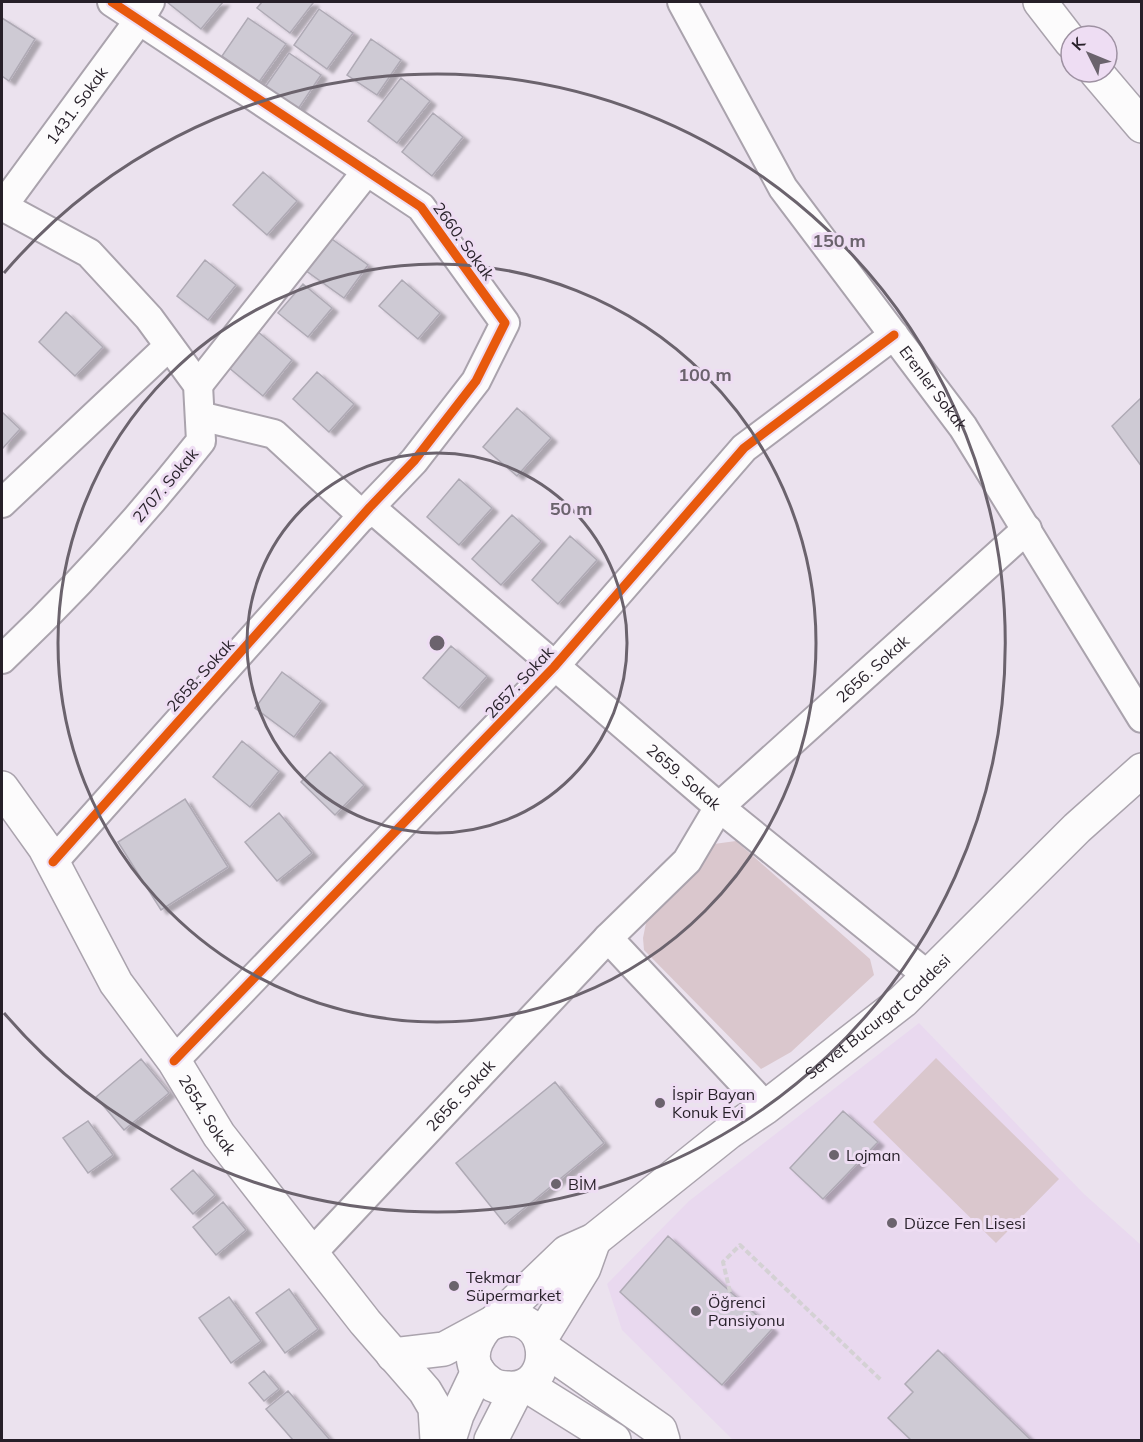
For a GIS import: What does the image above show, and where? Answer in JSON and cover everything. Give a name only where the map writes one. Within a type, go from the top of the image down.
[{"type":"street","name":"2660. Sokak","points":[[112,2],[145,10],[367,171],[421,207],[505,323],[476,381],[414,461],[367,511]]},
{"type":"street","name":"Erenler Sokak","points":[[682,2],[783,188],[963,426],[1142,718]]},
{"type":"street","points":[[1040,2],[1059,27]]},
{"type":"street","name":"1431. Sokak","points":[[2,206],[145,10]]},
{"type":"street","points":[[1106,84],[1142,126]]},
{"type":"street","points":[[2,206],[90,253],[149,318],[198,385],[367,171]]},
{"type":"street","name":"2657. Sokak","points":[[174,1061],[554,667],[744,448],[894,335]]},
{"type":"street","points":[[2,503],[169,346]]},
{"type":"street","name":"2707. Sokak","points":[[2,659],[44,620],[146,510],[201,441],[198,385]]},
{"type":"street","name":"2659. Sokak","points":[[200,416],[274,434],[719,807],[687,861],[608,938]]},
{"type":"street","name":"2658. Sokak","points":[[53,862],[367,511]]},
{"type":"street","name":"2656. Sokak","points":[[719,807],[1027,529]]},
{"type":"street","name":"Servet Bucurgat Caddesi","points":[[490,1325],[567,1252],[594,1240],[729,1132],[766,1107],[903,1001],[1077,828],[1142,770]]},
{"type":"street","name":"2654. Sokak","points":[[2,788],[45,848],[116,983],[174,1061],[219,1135],[365,1322],[425,1392],[435,1408],[437,1440]]},
{"type":"street","points":[[719,807],[927,975]]},
{"type":"street","points":[[608,938],[766,1107]]},
{"type":"street","name":"2656. Sokak","points":[[311,1254],[608,938]]},
{"type":"street","points":[[491,1440],[522,1387],[540,1368],[542,1343],[584,1268],[594,1240]]},
{"type":"street","points":[[393,1355],[444,1349],[504,1319],[515,1319],[530,1326],[542,1343],[660,1430],[663,1440]]},
{"type":"street","points":[[490,1325],[478,1336],[472,1356],[476,1368],[491,1384],[501,1388],[522,1387],[614,1440]]},
{"type":"street","points":[[393,1355],[448,1367],[476,1368]]},
{"type":"street","points":[[449,1440],[476,1368]]},
{"type":"path","points":[[730,1292],[723,1262],[740,1245],[882,1381]]},
{"type":"shaded area","points":[[736,841],[870,959],[874,975],[791,1052],[761,1069],[644,950],[643,938],[646,923],[714,844]]},
{"type":"shaded area","name":"Düzce Fen Lisesi","points":[[919,1023],[1084,1194],[1141,1245],[1141,1440],[733,1440],[622,1330],[607,1284],[689,1201]]},
{"type":"shaded area","points":[[936,1058],[1059,1179],[996,1243],[873,1122]]},
{"type":"building","points":[[167,2],[223,2],[201,29]]},
{"type":"building","points":[[262,2],[313,3],[290,33],[257,8]]},
{"type":"building","points":[[319,9],[353,33],[327,69],[294,45]]},
{"type":"building","points":[[2,18],[35,39],[9,81],[2,76]]},
{"type":"building","points":[[248,18],[286,44],[259,82],[222,56]]},
{"type":"building","points":[[371,39],[401,60],[377,95],[347,75]]},
{"type":"building","points":[[289,53],[321,75],[296,112],[263,90]]},
{"type":"building","points":[[401,78],[430,101],[397,143],[368,121]]},
{"type":"building","points":[[433,113],[463,137],[432,176],[402,152]]},
{"type":"building","points":[[263,172],[297,201],[267,235],[233,205]]},
{"type":"building","points":[[329,237],[368,265],[344,298],[305,270]]},
{"type":"building","points":[[205,260],[236,285],[208,320],[177,296]]},
{"type":"building","points":[[402,280],[440,313],[418,339],[379,306]]},
{"type":"building","points":[[303,284],[332,308],[308,337],[278,313]]},
{"type":"building","points":[[66,312],[103,347],[75,376],[39,342]]},
{"type":"building","points":[[257,331],[292,360],[263,396],[228,367]]},
{"type":"building","points":[[317,372],[354,404],[329,432],[293,399]]},
{"type":"building","points":[[1142,397],[1142,467],[1112,426]]},
{"type":"building","points":[[517,408],[551,438],[517,476],[483,447]]},
{"type":"building","points":[[2,412],[20,429],[2,449]]},
{"type":"building","points":[[459,479],[492,508],[459,545],[427,517]]},
{"type":"building","points":[[512,515],[541,541],[501,585],[472,559]]},
{"type":"building","points":[[570,536],[597,560],[558,604],[532,580]]},
{"type":"building","points":[[451,646],[487,676],[459,708],[423,678]]},
{"type":"building","points":[[282,672],[321,701],[294,737],[255,708]]},
{"type":"building","points":[[242,741],[279,771],[250,807],[213,777]]},
{"type":"building","points":[[330,752],[364,785],[335,815],[301,782]]},
{"type":"building","points":[[185,799],[228,867],[161,910],[118,842]]},
{"type":"building","points":[[279,813],[312,853],[277,881],[245,842]]},
{"type":"building","points":[[141,1059],[169,1093],[124,1130],[96,1097]]},
{"type":"building","points":[[555,1082],[604,1143],[505,1224],[456,1163]]},
{"type":"building","name":"Lojman","points":[[843,1111],[878,1142],[823,1199],[790,1168]]},
{"type":"building","points":[[88,1121],[113,1155],[88,1173],[63,1138]]},
{"type":"building","points":[[193,1170],[215,1195],[193,1214],[171,1189]]},
{"type":"building","points":[[223,1202],[246,1230],[216,1255],[193,1227]]},
{"type":"building","name":"Öğrenci Pansiyonu","points":[[668,1236],[772,1329],[722,1385],[620,1292]]},
{"type":"building","points":[[289,1289],[318,1329],[285,1353],[256,1313]]},
{"type":"building","points":[[229,1297],[261,1341],[231,1363],[199,1318]]},
{"type":"building","points":[[938,1350],[1031,1440],[911,1440],[888,1418],[913,1392],[905,1384]]},
{"type":"building","points":[[264,1371],[279,1389],[264,1401],[249,1383]]},
{"type":"building","points":[[288,1391],[330,1440],[293,1440],[266,1409]]},
{"type":"cycle path","points":[[53,862],[370,507],[414,461],[476,381],[505,323],[421,207],[112,2]]},
{"type":"cycle path","points":[[174,1061],[554,667],[744,448],[894,335]]},
{"type":"place","name":"İspir Bayan Konuk Evi","points":[[660,1103]]},
{"type":"place","name":"Lojman","points":[[834,1155]]},
{"type":"place","name":"BİM","points":[[556,1184]]},
{"type":"place","name":"Düzce Fen Lisesi","points":[[892,1223]]},
{"type":"place","name":"Tekmar Süpermarket","points":[[454,1286]]},
{"type":"place","name":"Öğrenci Pansiyonu","points":[[696,1311]]}]
